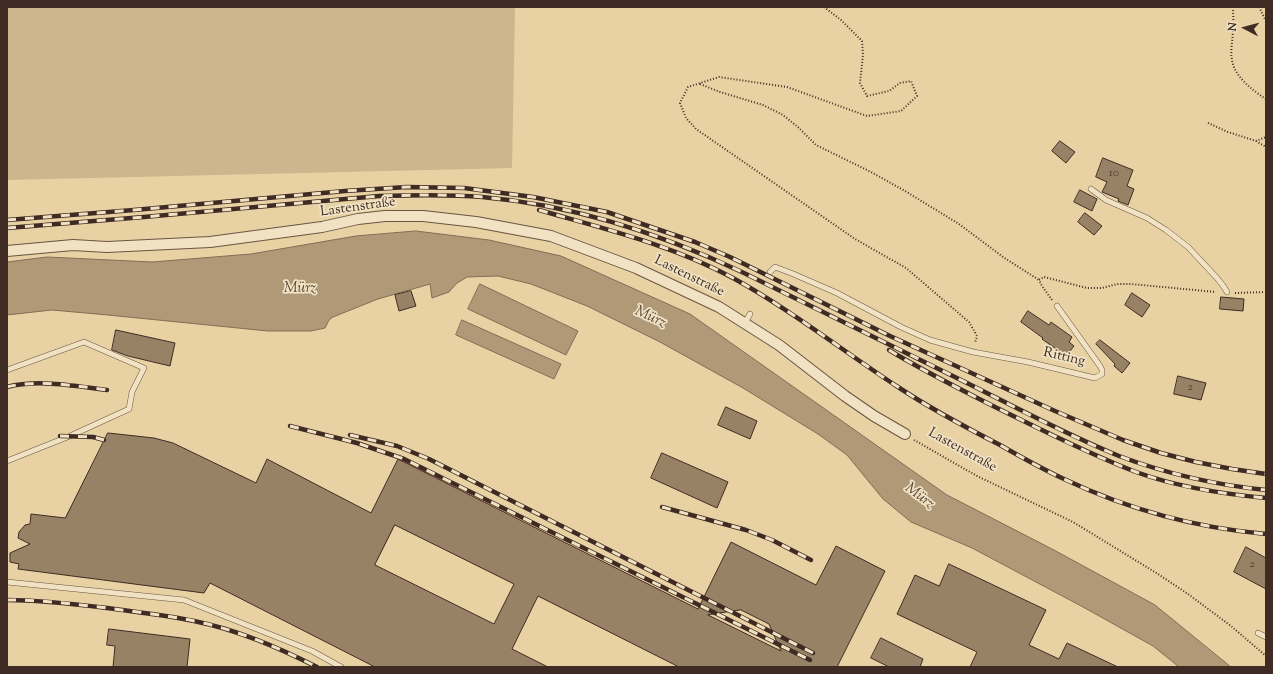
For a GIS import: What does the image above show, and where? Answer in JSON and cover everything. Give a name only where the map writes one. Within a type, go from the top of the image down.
[{"type":"street","name":"Lastenstraße","points":[[7,251],[73,245],[114,247],[210,242],[322,227],[358,219],[385,216],[423,216],[476,222],[551,236],[636,268],[747,319],[845,396],[874,416],[905,434]]},
{"type":"lane","points":[[1090,188],[1106,200],[1147,218],[1166,230],[1188,247],[1217,278],[1227,292]]},
{"type":"lane","name":"Ritting","points":[[770,272],[776,267],[782,269],[837,293],[901,327],[930,340],[973,352],[1028,362],[1095,378],[1099,377],[1102,374],[1100,366],[1057,306]]},
{"type":"lane","points":[[7,370],[84,342],[144,368],[132,392],[129,409],[70,436],[7,461]]},
{"type":"lane","points":[[7,582],[184,600],[312,651],[341,667]]},
{"type":"lane","points":[[1258,633],[1266,637]]},
{"type":"path","points":[[824,7],[841,20],[862,41],[863,54],[860,83],[867,96],[889,91],[900,83],[911,82],[917,96],[901,111],[867,116],[787,87],[719,77],[688,87],[680,103],[686,118],[696,130],[855,239],[906,268],[969,322],[977,336],[973,352]]},
{"type":"path","points":[[1233,7],[1234,28],[1232,61],[1239,76],[1266,99]]},
{"type":"path","points":[[1259,7],[1266,21]]},
{"type":"path","points":[[699,83],[720,92],[763,105],[783,115],[799,128],[816,146],[871,172],[959,224],[1003,257],[1040,280],[1042,286],[1057,306]]},
{"type":"path","points":[[1208,123],[1228,132],[1256,141],[1266,148]]},
{"type":"path","points":[[1256,141],[1266,137]]},
{"type":"path","points":[[1040,280],[1044,277],[1050,278],[1087,288],[1102,288],[1117,284],[1131,284],[1227,292],[1266,292]]},
{"type":"path","name":"Lastenstraße","points":[[905,434],[977,476],[1073,522],[1188,594],[1231,626],[1266,656]]},
{"type":"shaded area","points":[[7,7],[515,7],[512,168],[7,180]]},
{"type":"water","name":"Mürz","points":[[416,231],[489,240],[561,256],[690,314],[947,495],[1054,550],[1155,605],[1231,667],[1179,667],[1153,646],[1083,607],[972,548],[911,522],[883,499],[847,455],[818,434],[743,388],[660,342],[587,306],[531,284],[498,276],[467,277],[457,283],[449,292],[432,298],[430,284],[378,299],[333,317],[329,320],[325,328],[311,331],[268,331],[52,310],[7,315],[7,262],[47,257],[152,262],[251,254],[356,236]]},
{"type":"water","points":[[480,284],[578,331],[566,355],[468,309]]},
{"type":"water","points":[[462,320],[561,364],[554,379],[456,335]]},
{"type":"building","points":[[1060,141],[1075,152],[1066,163],[1052,151]]},
{"type":"building","points":[[1103,158],[1133,170],[1127,186],[1134,189],[1128,205],[1118,201],[1119,199],[1102,192],[1107,182],[1096,177]]},
{"type":"building","points":[[1080,190],[1097,199],[1092,211],[1074,202]]},
{"type":"building","points":[[1085,213],[1102,226],[1094,235],[1078,222]]},
{"type":"building","points":[[411,291],[416,306],[399,311],[395,295]]},
{"type":"building","points":[[1132,293],[1150,305],[1142,317],[1125,305]]},
{"type":"building","points":[[1221,297],[1244,299],[1243,311],[1220,309]]},
{"type":"building","points":[[1028,311],[1049,325],[1051,322],[1072,337],[1069,342],[1074,346],[1066,356],[1021,322]]},
{"type":"building","points":[[116,330],[175,343],[170,366],[128,356],[112,350]]},
{"type":"building","points":[[1100,340],[1130,363],[1122,373],[1114,366],[1115,364],[1096,344]]},
{"type":"building","points":[[1178,376],[1206,383],[1201,400],[1174,394]]},
{"type":"building","points":[[726,407],[757,421],[750,439],[718,425]]},
{"type":"building","points":[[108,433],[154,438],[173,443],[256,483],[267,459],[371,513],[398,459],[698,609],[731,542],[816,585],[836,546],[885,571],[837,667],[679,667],[538,596],[512,649],[548,667],[375,667],[210,583],[204,593],[18,569],[19,564],[10,562],[10,553],[30,544],[18,538],[19,532],[25,525],[30,524],[31,514],[65,518]],"holes":[[[395,525],[514,584],[494,624],[375,565]],[[741,610],[769,624],[781,651],[708,615]]]},
{"type":"building","points":[[662,453],[728,482],[717,508],[651,478]]},
{"type":"building","points":[[1246,547],[1266,558],[1266,589],[1234,572]]},
{"type":"building","points":[[949,564],[1046,610],[1029,645],[1059,659],[1067,643],[1118,667],[970,667],[977,652],[897,614],[915,575],[939,586]]},
{"type":"building","points":[[109,629],[190,639],[187,667],[113,667],[115,646],[107,645]]},
{"type":"building","points":[[881,638],[923,659],[920,667],[889,667],[871,658]]},
{"type":"railway","points":[[7,220],[407,187],[464,188],[533,197],[607,212],[695,242],[730,257],[890,336],[1055,411],[1123,440],[1161,453],[1196,462],[1266,474]]},
{"type":"railway","points":[[7,228],[379,196],[430,195],[482,197],[516,201],[584,214],[649,234],[744,273],[1061,430],[1119,456],[1192,478],[1266,490]]},
{"type":"railway","points":[[539,210],[638,239],[710,266],[776,303],[877,373],[948,418],[1040,467],[1088,490],[1163,516],[1214,527],[1266,534]]},
{"type":"railway","points":[[889,350],[999,409],[1118,465],[1136,472],[1184,486],[1266,498]]},
{"type":"railway","points":[[7,387],[44,383],[107,390]]},
{"type":"railway","points":[[290,426],[357,443],[404,459],[810,660]]},
{"type":"railway","points":[[350,435],[397,446],[429,459],[813,653]]},
{"type":"railway","points":[[60,436],[93,437],[104,440]]},
{"type":"railway","points":[[662,507],[746,530],[772,540],[811,560]]},
{"type":"railway","points":[[7,600],[45,601],[82,605],[162,615],[194,621],[242,634],[317,667]]}]
